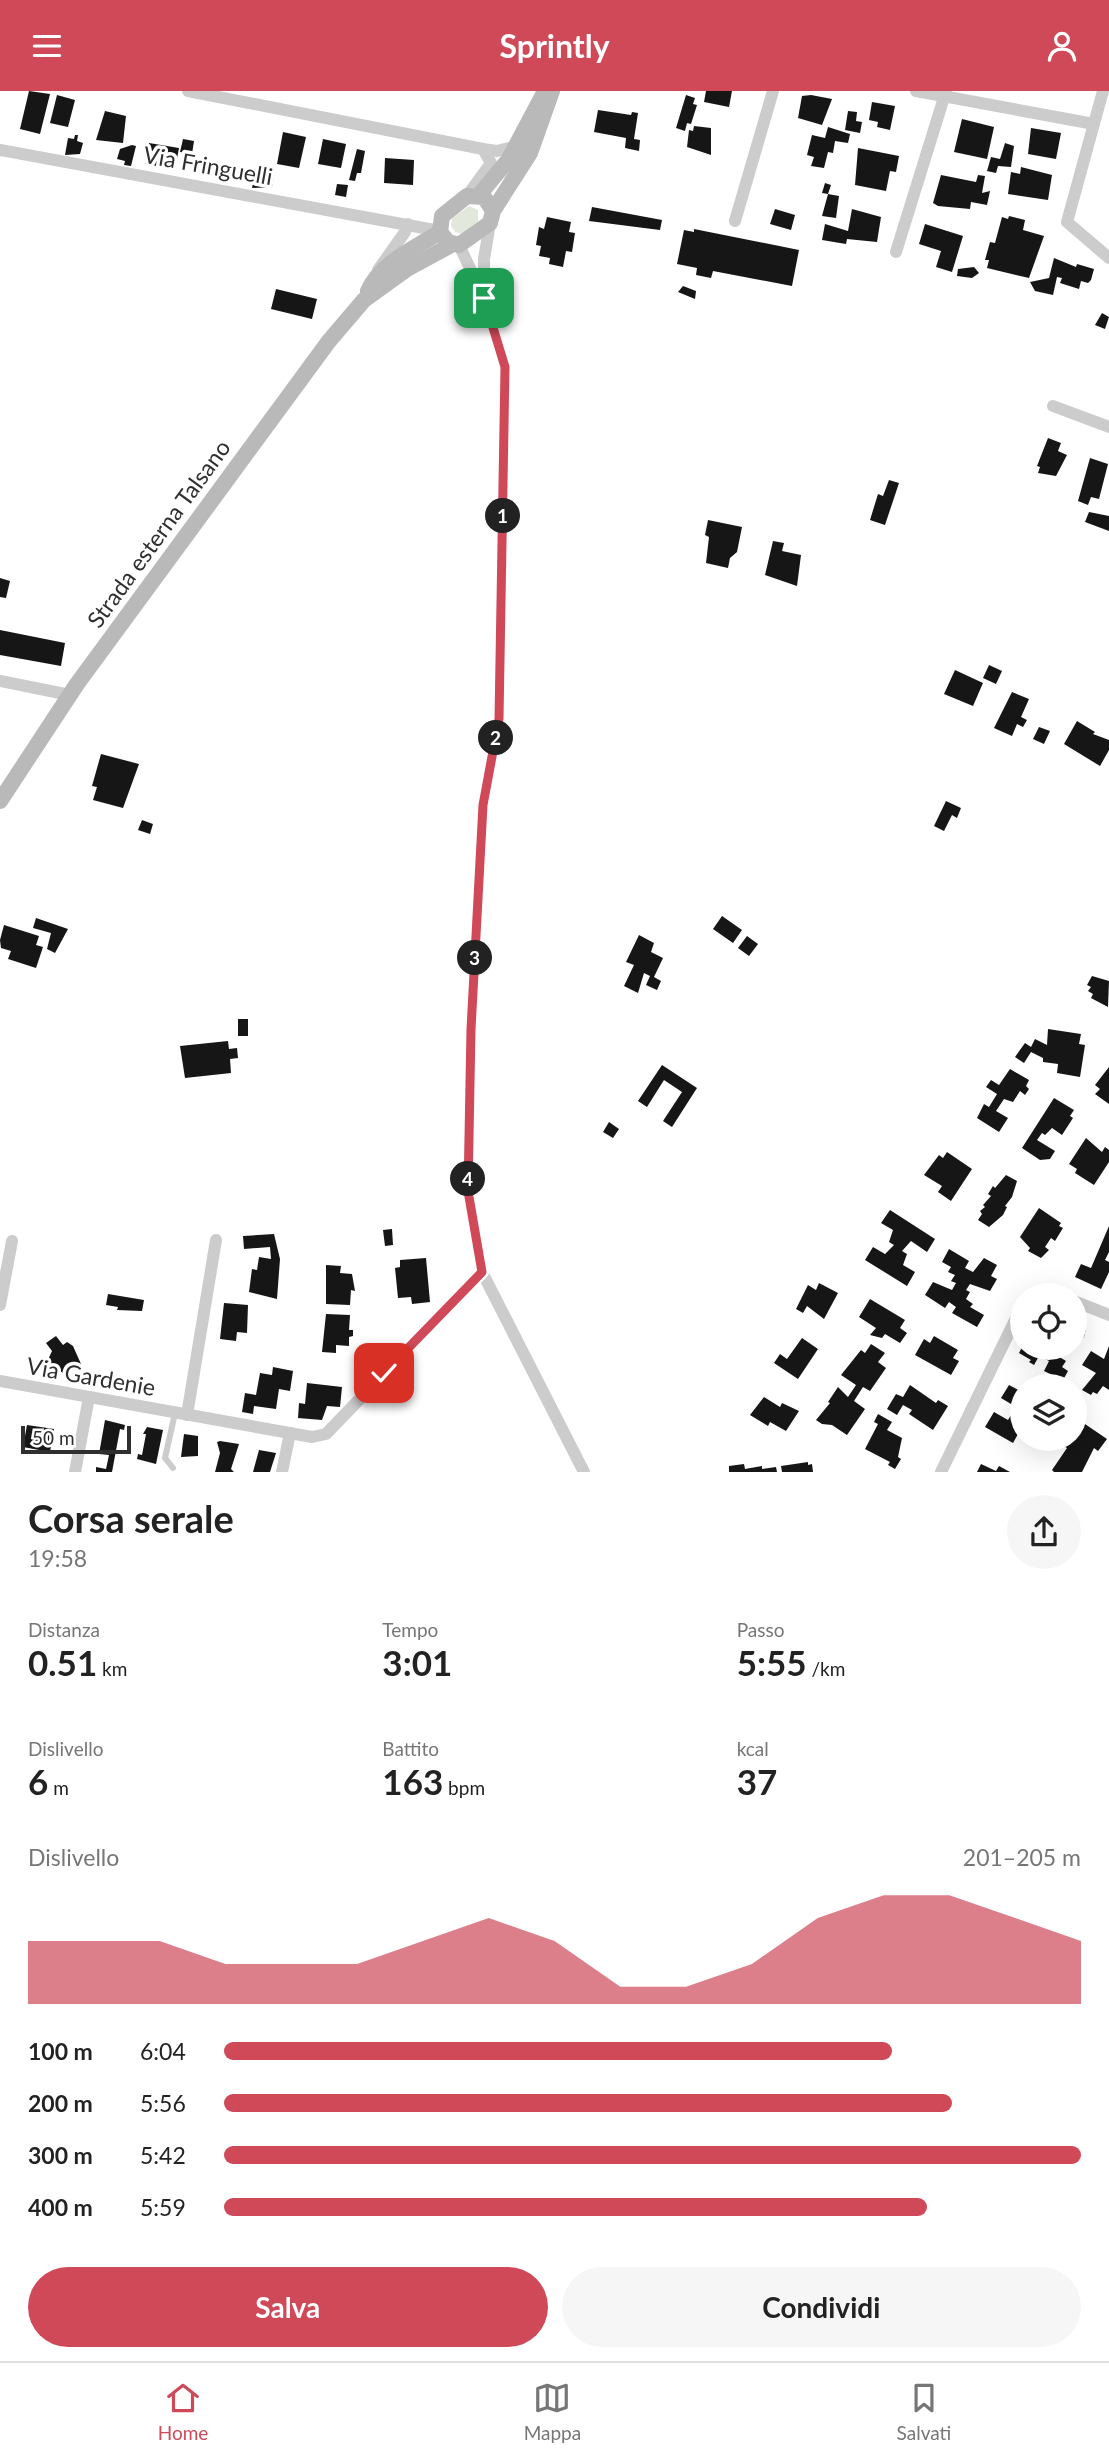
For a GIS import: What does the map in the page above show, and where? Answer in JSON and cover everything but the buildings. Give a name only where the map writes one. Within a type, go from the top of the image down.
[{"type":"street","points":[[188,91],[483,149],[497,151],[517,146]]},
{"type":"street","points":[[473,195],[491,184],[517,146],[545,91]]},
{"type":"street","points":[[491,217],[530,153],[552,91]]},
{"type":"street","points":[[735,221],[773,91]]},
{"type":"street","points":[[916,91],[945,94],[1094,124]]},
{"type":"street","points":[[1103,91],[1067,222],[1109,258]]},
{"type":"street","points":[[896,252],[945,94]]},
{"type":"street","points":[[473,195],[491,163],[483,149]]},
{"type":"street","name":"Via Fringuelli","points":[[0,150],[408,224]]},
{"type":"street","points":[[473,195],[488,201],[491,217],[484,259],[484,298]]},
{"type":"street","name":"Strada esterna Talsano","points":[[0,801],[70,695],[313,363],[364,299],[372,282],[393,261],[441,226],[473,195]]},
{"type":"street","name":"Strada esterna Talsano","points":[[364,299],[407,269],[456,245],[491,217]]},
{"type":"street","points":[[372,282],[408,224],[441,226],[456,245],[484,298],[505,367],[499,719],[483,805],[471,1043],[468,1191],[482,1272],[584,1472]]},
{"type":"street","points":[[1053,406],[1109,427]]},
{"type":"street","points":[[0,681],[70,695]]},
{"type":"street","points":[[181,1414],[216,1240]]},
{"type":"street","points":[[0,1305],[12,1241]]},
{"type":"street","name":"Via Gardenie","points":[[0,1381],[313,1437],[326,1434],[482,1272]]},
{"type":"street","points":[[1087,1306],[1109,1315]]},
{"type":"street","points":[[941,1472],[1010,1331]]},
{"type":"street","points":[[75,1472],[89,1397]]},
{"type":"street","points":[[282,1472],[290,1433]]},
{"type":"lane","points":[[173,1468],[165,1458],[181,1414]]},
{"type":"shaded area","points":[[469,206],[478,210],[478,221],[462,234],[455,232],[451,226],[452,218]]},
{"type":"route","points":[[384,1373],[482,1272],[468,1191],[471,1029],[483,805],[499,719],[505,367],[484,298]]}]
